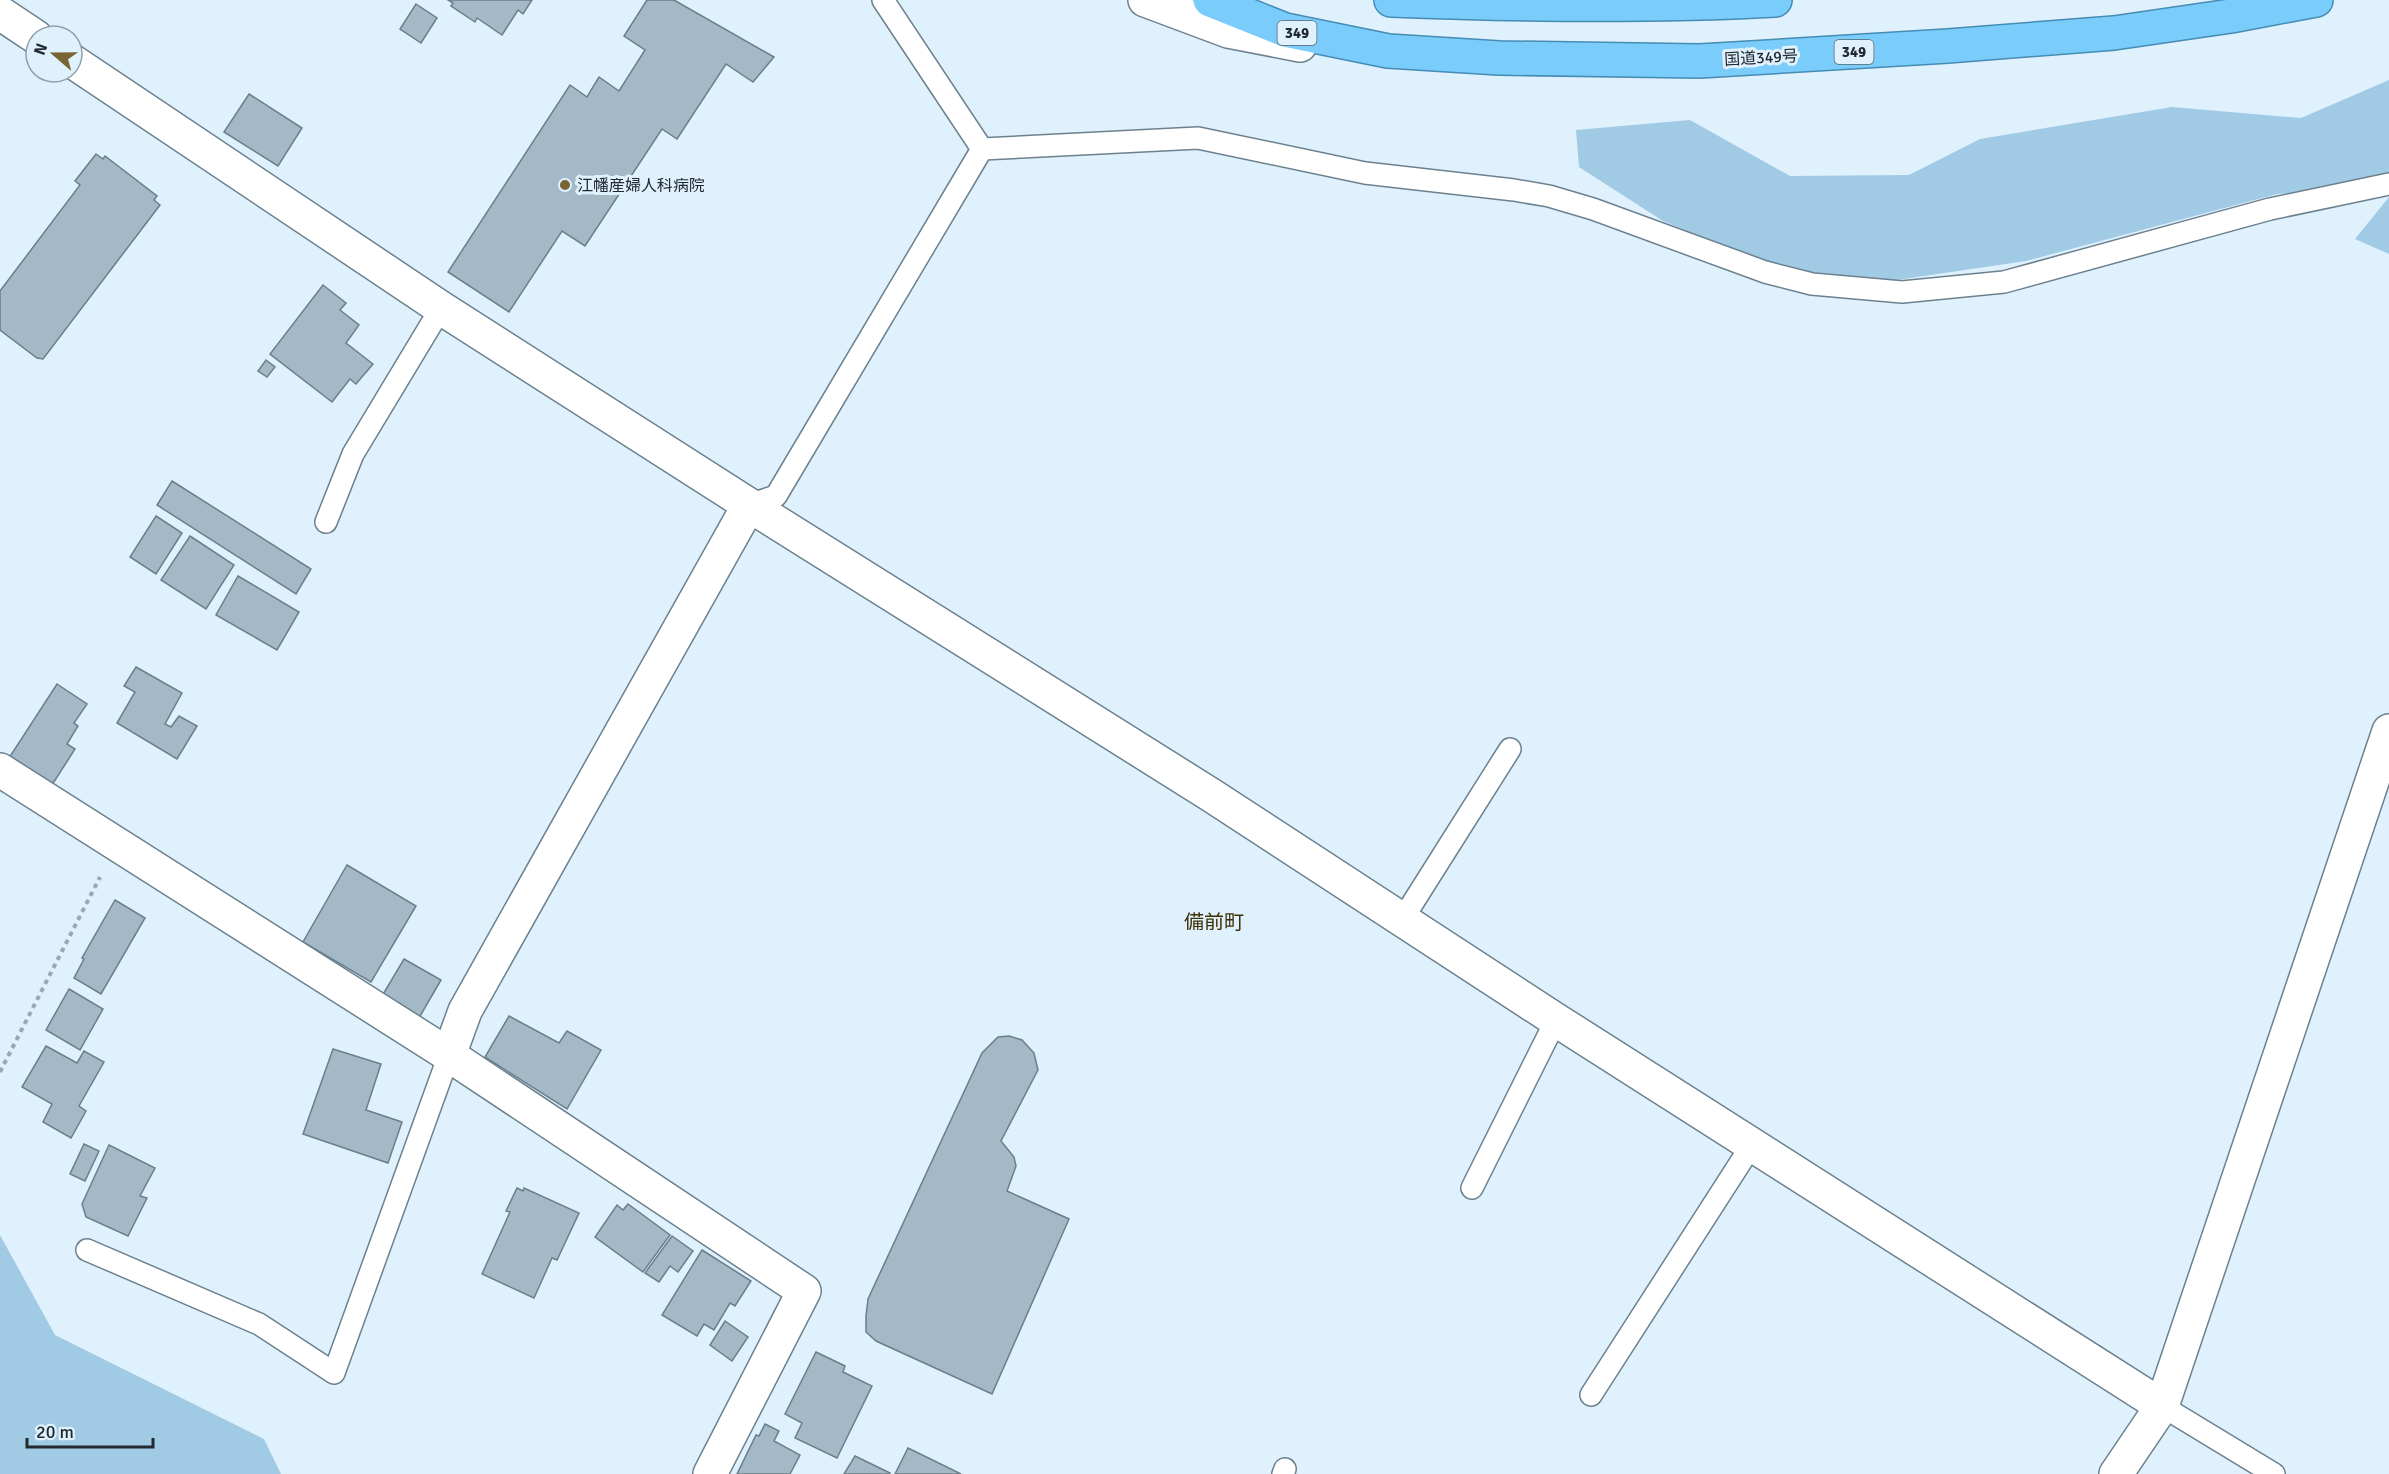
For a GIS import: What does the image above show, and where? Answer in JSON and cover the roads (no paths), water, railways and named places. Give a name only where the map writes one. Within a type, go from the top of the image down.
[{"type":"highway","name":"国道349号","points":[[1210,0],[1285,30],[1388,51],[1499,58],[1712,60],[1948,46],[2114,33],[2231,16],[2316,0]]},
{"type":"highway","points":[[1391,0],[1700,4],[1775,0]]},
{"type":"street","points":[[1145,0],[1228,31],[1321,48],[1388,51]]},
{"type":"street","points":[[0,13],[24,29]]},
{"type":"street","points":[[84,69],[441,308],[749,505],[1211,795],[1556,1020],[1753,1143],[2162,1406]]},
{"type":"street","points":[[449,1055],[465,1011],[749,505]]},
{"type":"street","points":[[2116,1474],[2162,1406],[2383,775],[2389,731]]},
{"type":"street","points":[[0,770],[449,1055],[804,1291],[710,1474]]},
{"type":"lane","points":[[883,0],[982,149]]},
{"type":"lane","points":[[982,149],[1198,138],[1365,173],[1550,196],[1593,209],[1765,272],[1812,284],[1902,292],[2004,282],[2270,209],[2389,184]]},
{"type":"lane","points":[[749,505],[776,496],[982,149]]},
{"type":"lane","points":[[326,522],[353,454],[441,308]]},
{"type":"lane","points":[[1402,920],[1510,749]]},
{"type":"lane","points":[[1472,1188],[1556,1020]]},
{"type":"lane","points":[[87,1250],[259,1324],[334,1373],[449,1055]]},
{"type":"lane","points":[[1591,1395],[1753,1143]]},
{"type":"lane","points":[[2162,1406],[2274,1474]]},
{"type":"place","name":"江幡産婦人科病院","points":[[565,185]]},
{"type":"district","name":"備前町","points":[[1214,922]]}]
